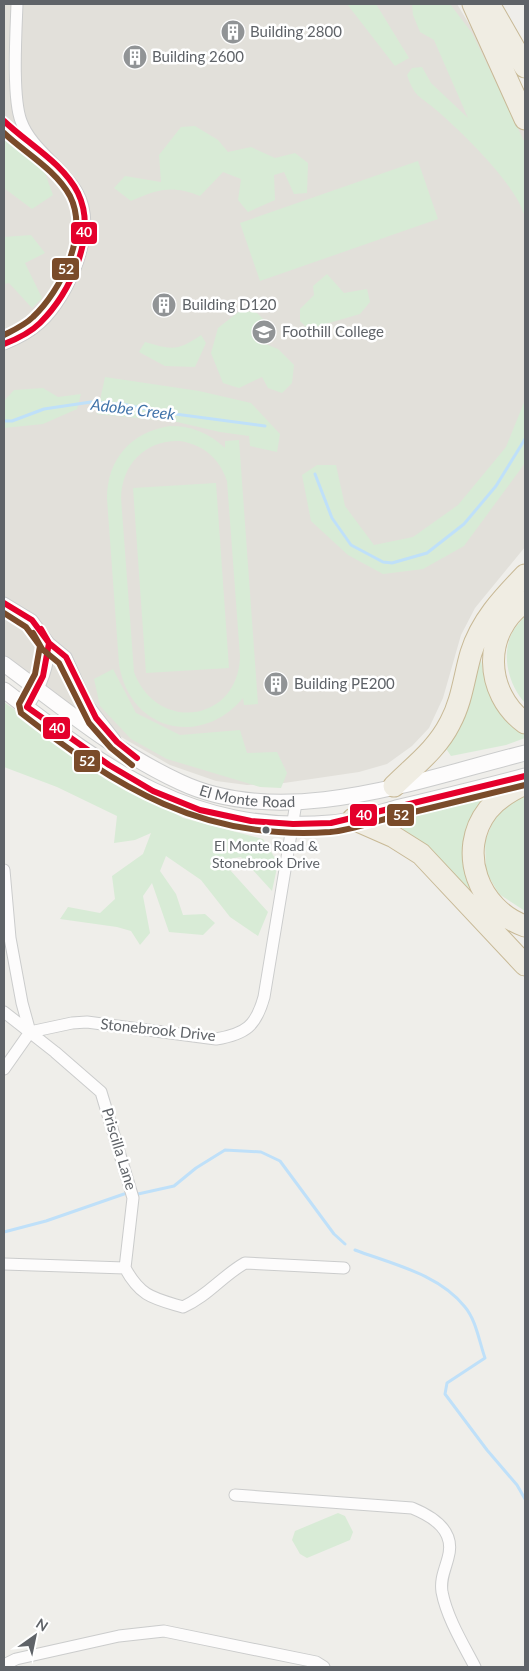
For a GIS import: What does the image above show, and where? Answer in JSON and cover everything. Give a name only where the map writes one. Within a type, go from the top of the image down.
[{"type":"highway","points":[[473,4],[525,119]]},
{"type":"highway","points":[[489,4],[525,67]]},
{"type":"highway","points":[[394,786],[443,736],[456,712],[472,652],[482,626],[498,604],[525,575]]},
{"type":"highway","points":[[525,602],[510,615],[503,625],[498,635],[493,658],[496,682],[501,695],[509,708],[525,723]]},
{"type":"highway","points":[[525,784],[508,793],[488,810],[480,822],[474,851],[477,879],[483,892],[504,915],[525,926]]},
{"type":"highway","points":[[353,819],[394,837],[421,854],[525,965]]},
{"type":"street","points":[[4,344],[30,330],[53,307],[75,267],[86,219],[78,194],[63,172],[31,139],[21,121],[18,111],[17,4]]},
{"type":"street","points":[[4,603],[32,620],[49,643],[66,657],[87,704],[106,730],[129,753],[150,767]]},
{"type":"street","points":[[27,707],[39,690],[47,667],[49,643]]},
{"type":"street","name":"El Monte Road","points":[[4,664],[98,734],[150,767],[182,783],[231,798],[296,803],[332,799],[394,786],[525,753]]},
{"type":"street","name":"El Monte Road","points":[[4,690],[130,780],[175,802],[226,817],[293,824],[331,823],[525,776]]},
{"type":"street","name":"Stonebrook Drive","points":[[30,1032],[86,1022],[216,1039],[238,1034],[248,1028],[259,1014],[264,997],[296,803]]},
{"type":"street","points":[[4,870],[10,938],[22,1003],[30,1032],[4,1069]]},
{"type":"street","name":"Priscilla Lane","points":[[4,1012],[93,1084],[106,1103],[133,1198],[125,1268]]},
{"type":"street","points":[[4,1264],[125,1268],[134,1284],[149,1297],[183,1307],[200,1299],[231,1271],[245,1263],[344,1268]]},
{"type":"street","points":[[235,1496],[412,1508],[431,1516],[448,1535],[451,1548],[441,1580],[443,1594],[475,1667]]},
{"type":"street","points":[[4,1665],[16,1659],[109,1638],[164,1631],[316,1662],[324,1667]]},
{"type":"shaded area","name":"Foothill College","points":[[4,4],[457,4],[525,117],[525,547],[475,608],[461,635],[443,698],[429,728],[412,746],[387,764],[359,772],[284,783],[247,785],[216,781],[170,765],[81,714],[4,656]]},
{"type":"green space","points":[[347,4],[376,4],[409,58],[395,66]]},
{"type":"green space","points":[[412,4],[450,4],[472,33],[525,143],[525,217],[511,189],[487,159],[412,88],[407,75],[412,68],[422,67],[431,83],[468,118],[434,40],[420,32],[413,15]]},
{"type":"green space","points":[[195,126],[218,140],[228,152],[251,147],[275,158],[295,153],[308,163],[307,193],[294,194],[284,172],[274,175],[275,200],[248,212],[238,200],[241,179],[223,172],[200,196],[181,190],[165,190],[157,191],[131,201],[114,188],[125,176],[161,182],[159,155],[181,127]]},
{"type":"green space","points":[[4,137],[40,159],[53,195],[32,209],[4,188]]},
{"type":"green space","points":[[418,161],[438,219],[260,281],[240,223]]},
{"type":"green space","points":[[31,235],[45,253],[25,263],[42,298],[32,308],[9,283],[4,284],[4,237]]},
{"type":"green space","points":[[327,274],[344,293],[367,289],[370,302],[360,314],[308,329],[300,321],[300,309],[314,295],[313,286]]},
{"type":"green space","points":[[241,310],[257,313],[274,329],[258,341],[278,349],[294,365],[292,383],[282,393],[268,388],[262,377],[239,388],[223,383],[211,353],[218,328]]},
{"type":"green space","points":[[201,335],[206,343],[195,367],[165,366],[139,352],[145,342],[174,348],[186,344]]},
{"type":"green space","points":[[105,377],[199,391],[251,403],[280,434],[277,452],[250,446],[249,436],[220,432],[177,422],[97,414]]},
{"type":"green space","points":[[43,388],[58,397],[81,394],[77,409],[43,424],[4,428],[4,401],[14,390]]},
{"type":"green space","points":[[525,400],[525,463],[464,546],[423,569],[383,574],[348,555],[311,521],[302,475],[317,465],[336,465],[345,506],[374,545],[413,537],[458,505],[506,447]]},
{"type":"green space","points":[[170,426],[186,427],[206,434],[225,448],[225,441],[239,440],[258,704],[244,705],[243,698],[226,714],[207,723],[188,727],[169,725],[151,717],[137,704],[125,687],[119,664],[107,499],[108,485],[111,472],[124,450],[133,441],[156,429]],"holes":[[[180,441],[203,449],[215,459],[227,481],[240,656],[236,678],[226,695],[212,706],[195,712],[177,712],[160,705],[145,692],[134,672],[121,498],[122,485],[126,474],[138,456],[147,449],[168,442]]]},
{"type":"green space","points":[[216,483],[229,668],[146,673],[133,488]]},
{"type":"green space","points":[[525,616],[525,703],[519,696],[511,679],[508,669],[507,650],[514,629]]},
{"type":"green space","points":[[479,649],[483,672],[496,703],[525,726],[525,738],[506,745],[451,756],[443,744]]},
{"type":"green space","points":[[113,669],[136,713],[180,735],[240,730],[247,753],[277,752],[287,773],[281,788],[260,787],[167,759],[131,739],[100,706],[94,679]]},
{"type":"green space","points":[[4,702],[94,768],[183,818],[263,839],[278,863],[272,891],[241,857],[221,860],[268,912],[258,936],[230,917],[201,880],[166,856],[160,871],[176,894],[183,915],[205,914],[215,923],[203,935],[169,932],[152,883],[143,896],[150,933],[140,945],[131,931],[117,927],[60,919],[68,907],[100,913],[115,899],[112,876],[143,854],[151,833],[135,840],[114,843],[117,816],[57,787],[4,767]]},
{"type":"green space","points":[[525,793],[525,911],[499,894],[486,872],[485,841],[495,817]]},
{"type":"green space","points":[[482,795],[468,871],[470,897],[402,830],[407,819]]},
{"type":"green space","points":[[338,1513],[345,1516],[353,1532],[350,1540],[307,1558],[300,1554],[292,1540],[295,1531]]},
{"type":"waterway","name":"Adobe Creek","points":[[4,421],[12,421],[44,409],[91,402],[122,404],[160,412],[265,426]]},
{"type":"waterway","name":"Adobe Creek","points":[[315,474],[332,518],[351,545],[383,562],[392,563],[427,553],[464,524],[496,486],[525,439]]},
{"type":"waterway","points":[[138,1194],[174,1186],[196,1168],[225,1150],[261,1152],[280,1161],[334,1234],[345,1244]]},
{"type":"waterway","points":[[4,1232],[46,1221],[124,1194]]},
{"type":"waterway","points":[[355,1250],[399,1265],[429,1278],[454,1296],[469,1312],[475,1324],[485,1358],[447,1383],[445,1394],[487,1450],[517,1485],[525,1499]]},
{"type":"transit line","name":"40","points":[[4,121],[54,163],[71,182],[78,193],[83,209],[85,227],[83,245],[78,262],[70,280],[51,311],[36,327],[4,344]]},
{"type":"transit line","name":"52","points":[[4,133],[48,169],[64,186],[75,211],[76,227],[69,261],[53,292],[30,320],[4,335]]},
{"type":"transit line","name":"40","points":[[4,603],[32,620],[49,643],[43,676],[27,707],[109,765],[153,791],[200,810],[251,821],[293,824],[331,823],[525,776]]},
{"type":"transit line","name":"52","points":[[4,613],[26,627],[40,646],[35,674],[19,704],[21,713],[57,740],[127,786],[164,804],[202,818],[242,828],[284,833],[330,832],[354,828],[525,785]]},
{"type":"transit line","name":"40","points":[[41,629],[49,643],[66,657],[96,718],[117,742],[137,758]]},
{"type":"transit line","name":"52","points":[[33,633],[42,649],[59,663],[89,723],[111,748],[132,765]]},
{"type":"place","name":"Building 2800","points":[[233,32]]},
{"type":"place","name":"Building 2600","points":[[135,57]]},
{"type":"place","name":"Building D120","points":[[164,305]]},
{"type":"place","name":"Foothill College","points":[[264,332]]},
{"type":"place","name":"Building PE200","points":[[276,684]]},
{"type":"place","name":"El Monte Road & Stonebrook Drive","points":[[266,830]]}]
